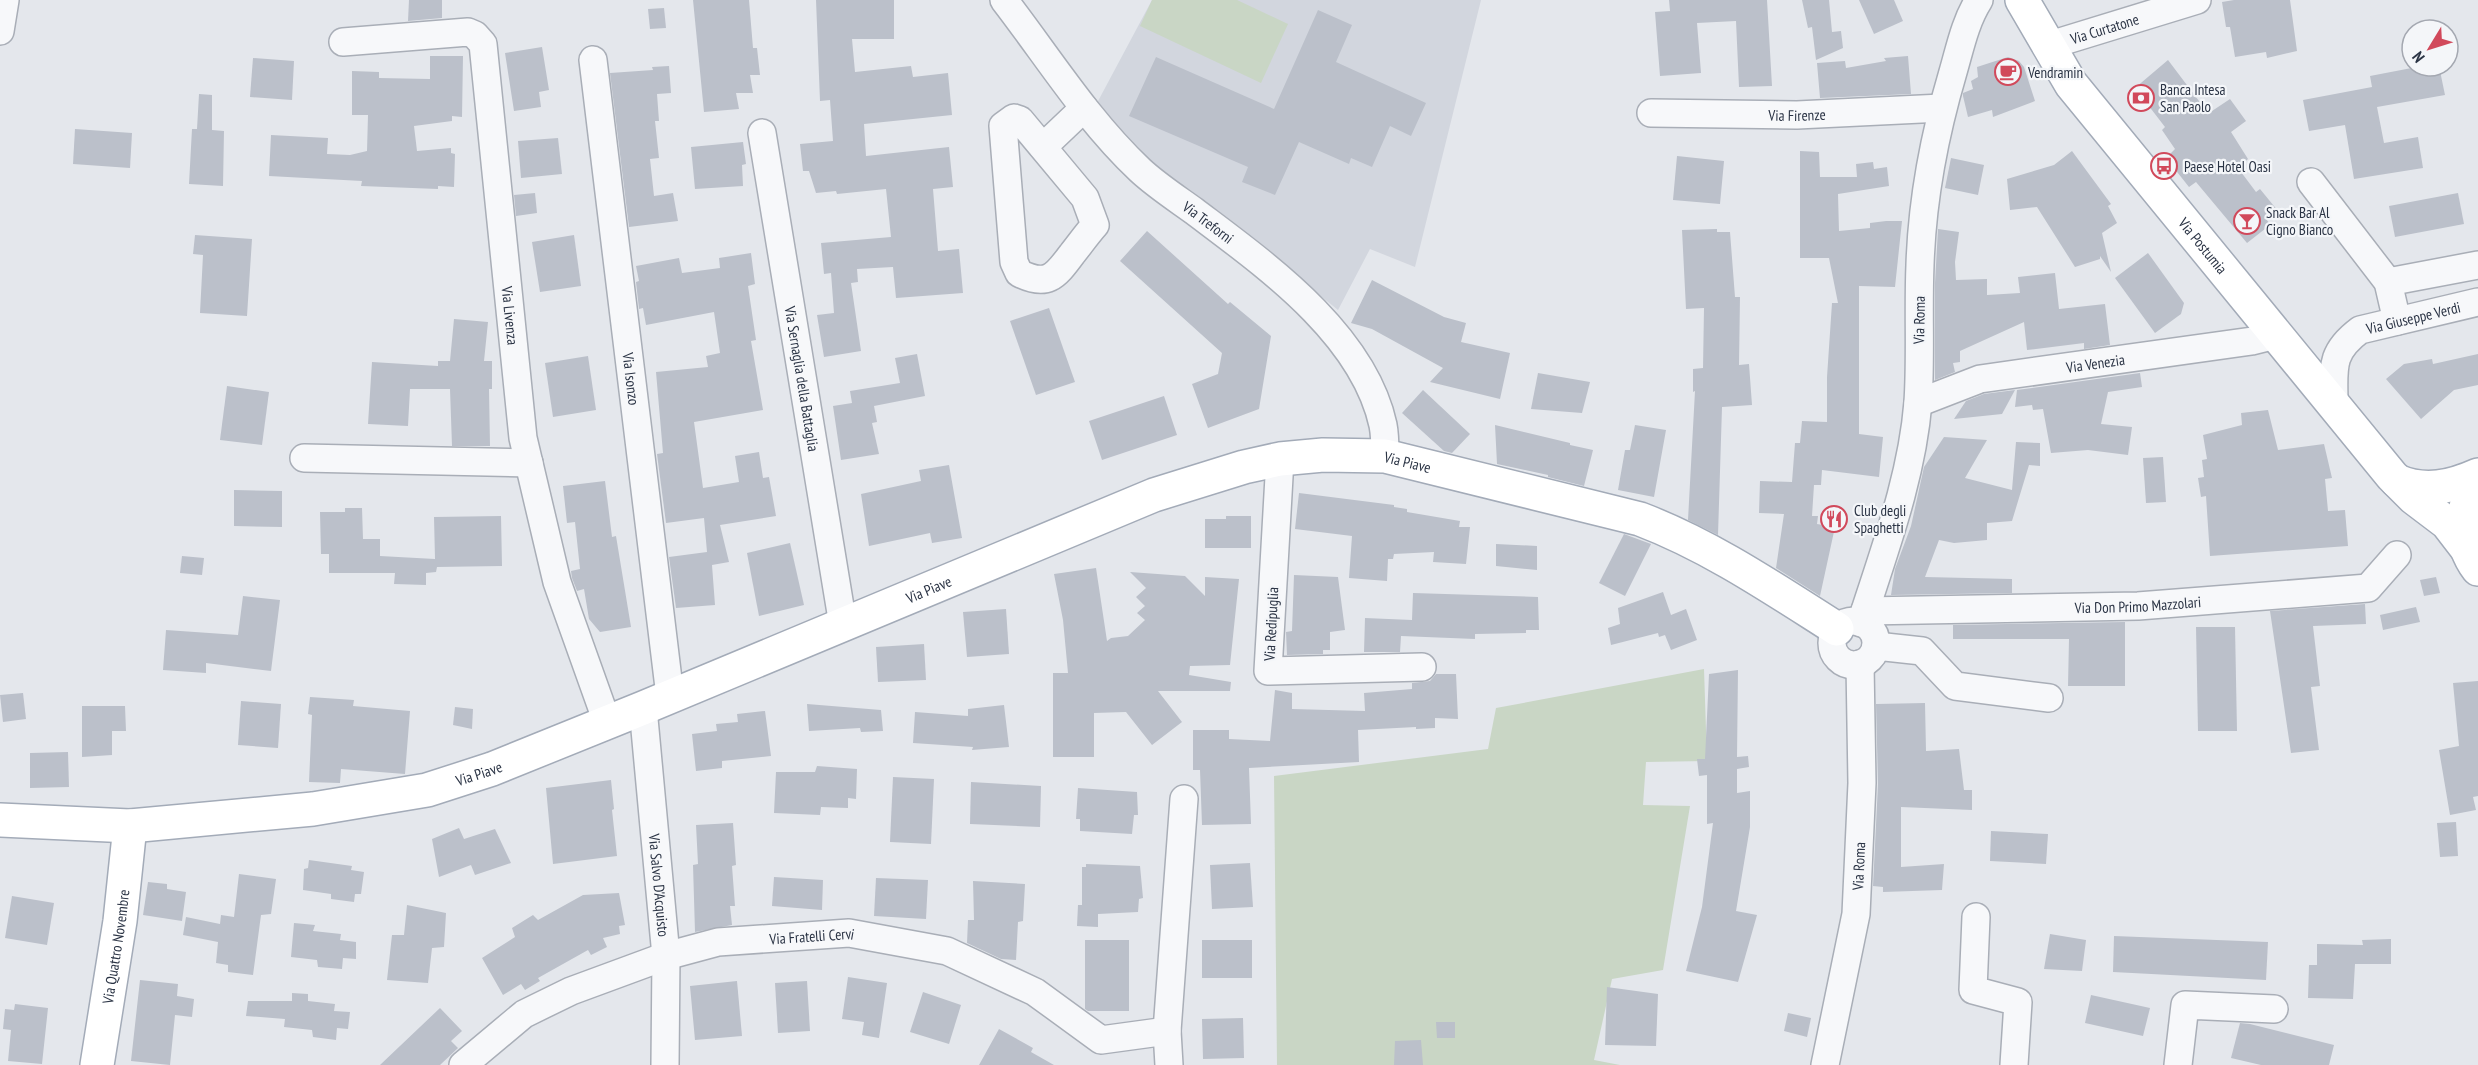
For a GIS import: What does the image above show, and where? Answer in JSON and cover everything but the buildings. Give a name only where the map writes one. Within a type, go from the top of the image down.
[{"type":"main road","name":"Via Postumia","points":[[2022,0],[2071,84],[2397,481],[2414,498],[2447,523],[2472,559]]},
{"type":"main road","name":"Via Piave","points":[[0,820],[130,826],[313,809],[428,790],[492,769],[657,702],[1154,495],[1244,467],[1280,459],[1323,455],[1385,456],[1640,519],[1674,532],[1759,579],[1854,621]]},
{"type":"main road","points":[[2397,481],[2416,488],[2432,488],[2454,485],[2478,475]]},
{"type":"main road","points":[[2472,559],[2463,519],[2466,505],[2478,482]]},
{"type":"main road","name":"Via Quattro Novembre","points":[[97,1065],[120,921],[130,826]]},
{"type":"street","points":[[0,31],[5,0]]},
{"type":"street","name":"Via Treforni","points":[[1004,0],[1084,108],[1118,148],[1143,172],[1272,270],[1316,311],[1344,346],[1368,382],[1383,425],[1385,456]]},
{"type":"street","name":"Via Curtatone","points":[[2047,46],[2196,0]]},
{"type":"street","name":"Via Roma","points":[[1825,1065],[1856,914],[1868,655],[1846,664],[1836,655],[1832,642],[1854,621],[1891,537],[1918,403],[1920,264],[1924,214],[1942,108],[1973,5]]},
{"type":"street","name":"Via Livenza","points":[[343,42],[468,32],[475,35],[483,44],[523,438],[557,582],[607,722]]},
{"type":"street","name":"Via Isonzo","points":[[593,60],[657,702]]},
{"type":"street","points":[[1043,147],[1084,108]]},
{"type":"street","name":"Via Firenze","points":[[1651,113],[1797,115],[1942,108]]},
{"type":"street","points":[[1014,118],[1020,120],[1043,147],[1085,198],[1095,225],[1056,275],[1043,280],[1031,279],[1018,273],[1014,262],[1002,126],[1014,118]]},
{"type":"street","name":"Via Sernaglia della Battaglia","points":[[762,133],[843,625]]},
{"type":"street","points":[[2311,182],[2388,282],[2397,321]]},
{"type":"street","points":[[2388,282],[2478,265]]},
{"type":"street","name":"Via Giuseppe Verdi","points":[[2334,405],[2334,370],[2337,355],[2345,341],[2360,330],[2478,302]]},
{"type":"street","name":"Via Venezia","points":[[1918,403],[1980,379],[2252,341],[2276,335]]},
{"type":"street","points":[[304,458],[529,463]]},
{"type":"street","name":"Via Redipuglia","points":[[1280,459],[1268,671],[1422,667]]},
{"type":"street","name":"Via Don Primo Mazzolari","points":[[1854,621],[2138,606],[2368,588],[2397,555]]},
{"type":"street","points":[[1854,621],[1873,631],[1868,655],[1922,651],[1954,686],[2049,698]]},
{"type":"street","name":"Via Salvo D'Acquisto","points":[[657,702],[666,956],[665,1065]]},
{"type":"street","points":[[1169,1065],[1167,1031],[1184,799]]},
{"type":"street","points":[[1976,917],[1973,990],[2018,1002],[2014,1065]]},
{"type":"street","name":"Via Fratelli Cervi","points":[[463,1065],[524,1014],[571,991],[666,956],[718,942],[849,933],[947,951],[1035,992],[1101,1040],[1167,1031]]},
{"type":"street","points":[[2178,1065],[2185,1005],[2274,1010]]},
{"type":"shaded area","points":[[1152,0],[1481,0],[1415,267],[1370,249],[1338,310],[1285,267],[1254,238],[1223,219],[1164,174],[1129,140],[1097,103]]},
{"type":"green space","points":[[1152,0],[1237,0],[1288,24],[1261,83],[1140,26]]},
{"type":"green space","points":[[1704,669],[1707,761],[1646,762],[1643,805],[1690,806],[1663,970],[1612,979],[1594,1060],[1620,1065],[1277,1065],[1274,776],[1488,749],[1496,708]]},
{"type":"place","name":"Vendramin","points":[[2008,72]]},
{"type":"place","name":"Banca Intesa San Paolo","points":[[2141,98]]},
{"type":"place","name":"Paese Hotel Oasi","points":[[2164,166]]},
{"type":"place","name":"Snack Bar Al Cigno Bianco","points":[[2247,221]]},
{"type":"place","name":"Club degli Spaghetti","points":[[1834,519]]}]
